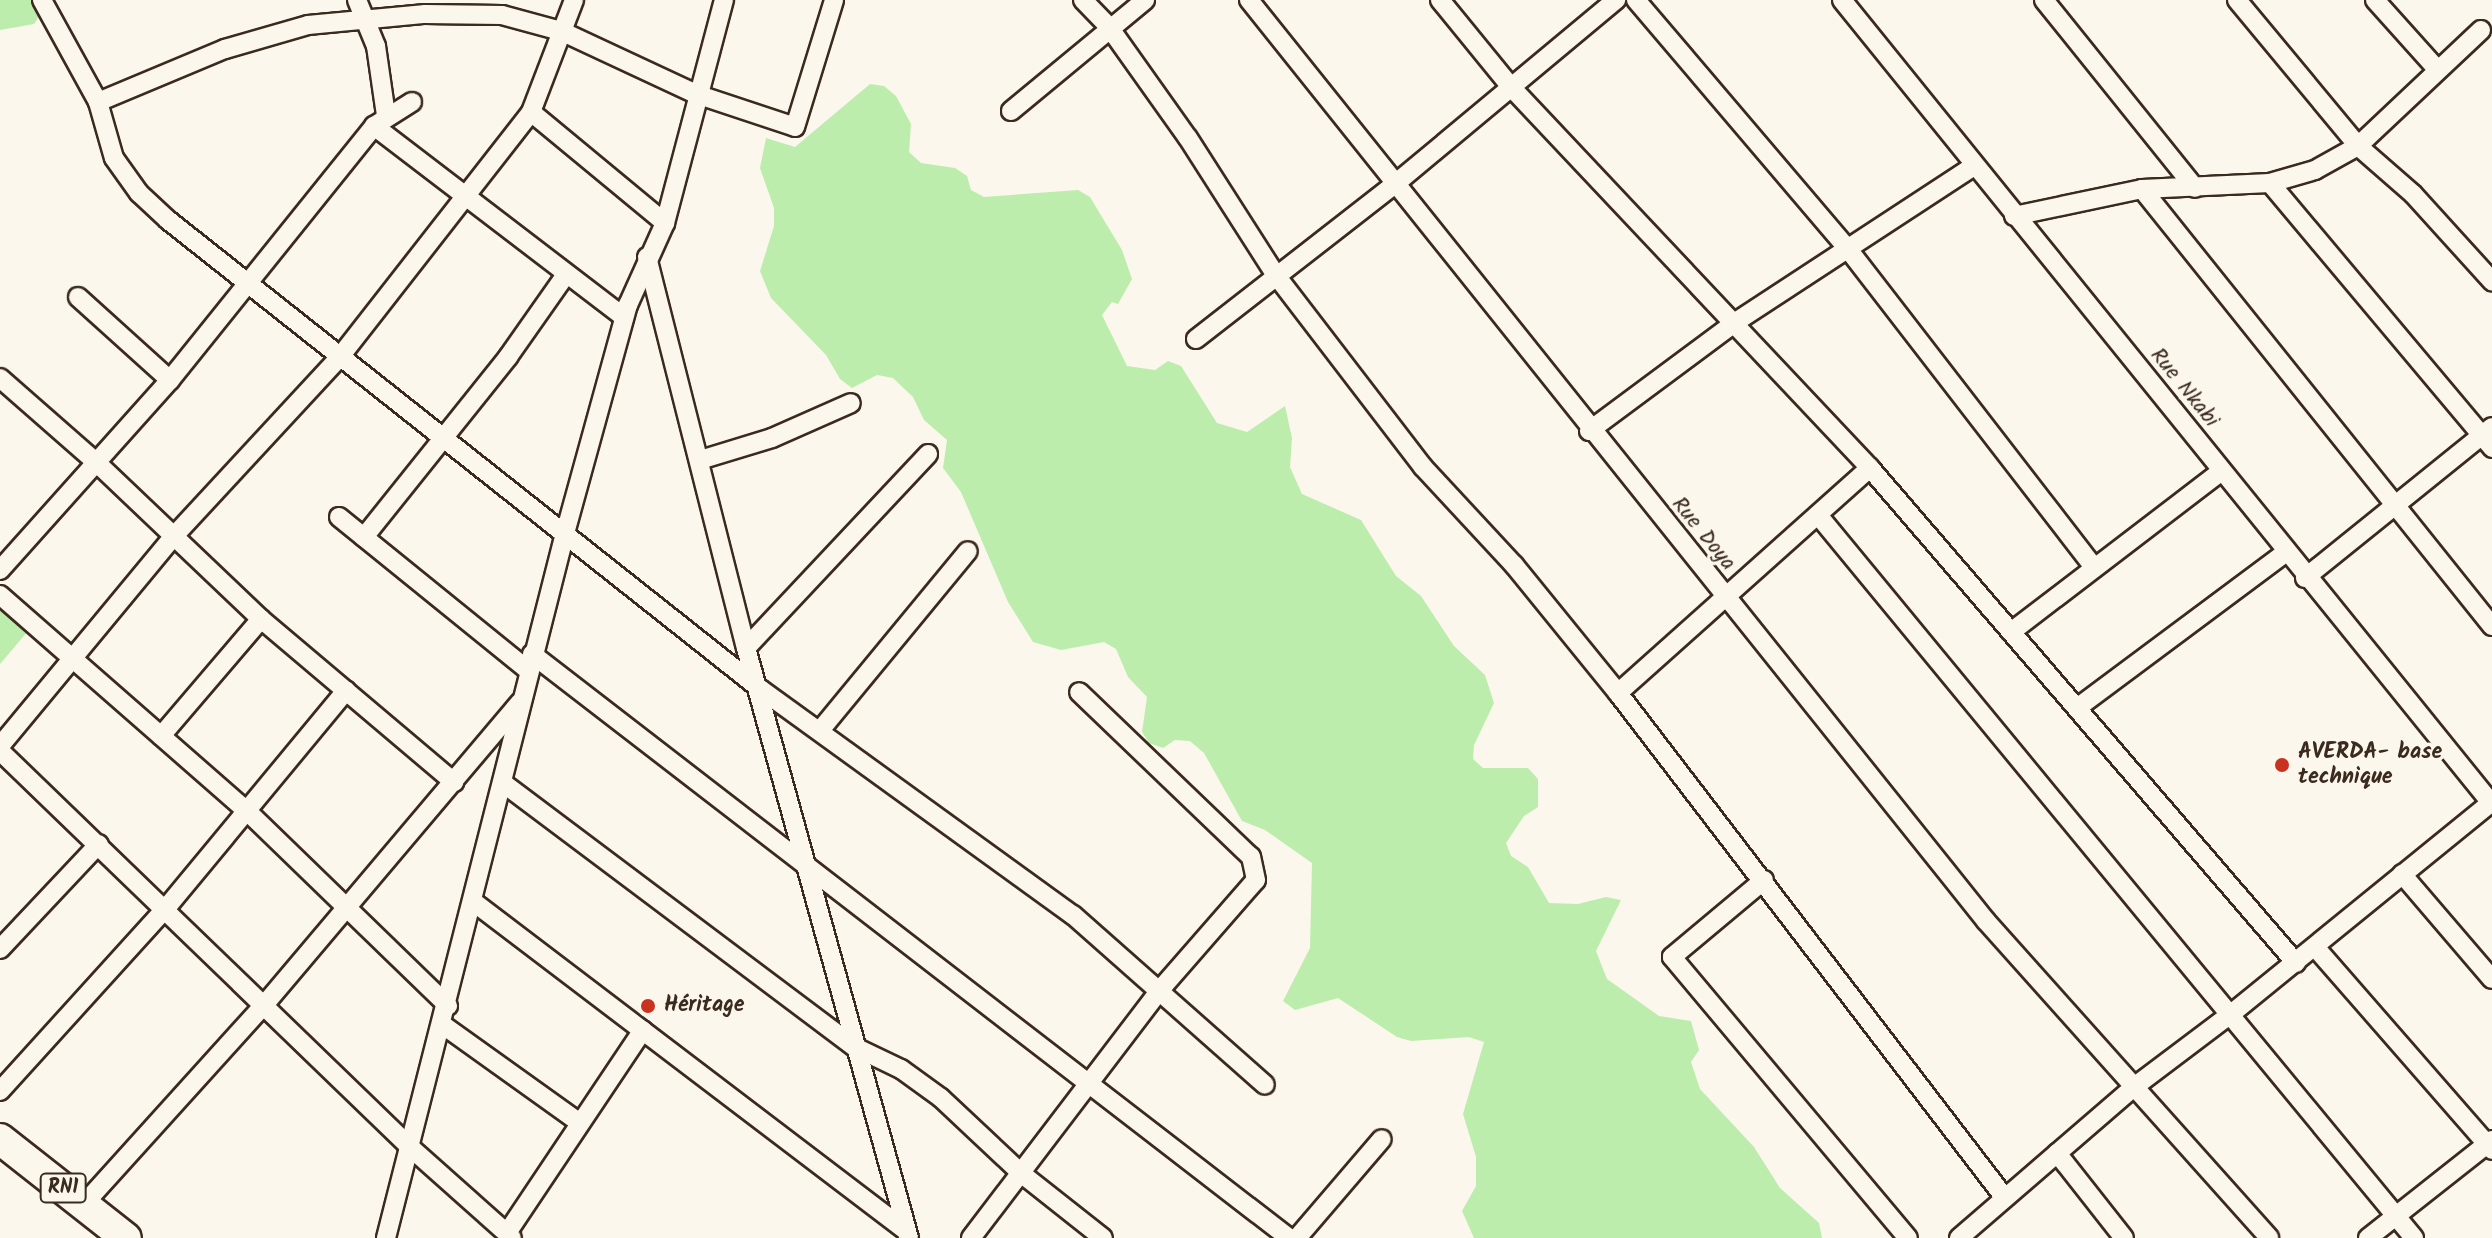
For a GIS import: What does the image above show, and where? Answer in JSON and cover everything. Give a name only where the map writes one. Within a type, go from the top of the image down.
[{"type":"highway","name":"RN1","points":[[0,1139],[126,1238]]},
{"type":"street","points":[[42,0],[98,102],[114,158],[139,193],[339,358],[759,688],[822,728],[1073,915],[1265,1085]]},
{"type":"street","points":[[357,0],[376,46],[380,121],[464,198],[624,317]]},
{"type":"street","points":[[574,0],[531,112],[339,358],[174,536],[0,749],[167,907],[411,1148],[510,1235],[643,1030]]},
{"type":"street","points":[[386,1238],[475,903],[530,662],[624,317],[647,257],[665,223],[724,0]]},
{"type":"street","points":[[98,102],[225,49],[308,25],[425,14],[502,15],[561,31],[795,127],[834,0]]},
{"type":"street","points":[[1083,0],[1109,27],[1275,274],[1423,467],[1514,565],[1618,693],[2005,1198]]},
{"type":"street","points":[[1011,111],[1145,0]]},
{"type":"street","name":"Rue Doya","points":[[1249,0],[1589,431],[1986,921],[2269,1238]]},
{"type":"street","points":[[1440,0],[1511,87],[1737,321],[1870,468],[2296,963]]},
{"type":"street","points":[[1196,339],[1275,274],[1395,184],[1616,0]]},
{"type":"street","points":[[1636,0],[1848,249],[2092,565]]},
{"type":"street","name":"Rue Nkabi","points":[[1842,0],[2305,578],[2492,803]]},
{"type":"street","points":[[2044,0],[2195,188]]},
{"type":"street","points":[[2237,0],[2358,146],[2413,194],[2492,281]]},
{"type":"street","points":[[2375,0],[2436,68]]},
{"type":"street","points":[[2014,216],[2142,189],[2270,183],[2326,165],[2358,146],[2436,68],[2481,30]]},
{"type":"street","points":[[0,570],[170,380],[380,121],[412,102]]},
{"type":"street","points":[[531,112],[665,223]]},
{"type":"street","points":[[1589,431],[1737,321],[1974,166]]},
{"type":"street","points":[[2270,183],[2489,437],[2394,506],[2305,578]]},
{"type":"street","points":[[2142,189],[2492,626]]},
{"type":"street","points":[[647,257],[746,648],[812,872],[855,1047],[907,1234]]},
{"type":"street","points":[[364,537],[442,440],[565,276]]},
{"type":"street","points":[[78,297],[170,380]]},
{"type":"street","points":[[0,378],[97,463],[261,619],[454,782]]},
{"type":"street","points":[[700,460],[772,438],[851,403]]},
{"type":"street","points":[[746,648],[928,454]]},
{"type":"street","points":[[1618,693],[1870,468]]},
{"type":"street","points":[[2011,632],[2092,565],[2220,472]]},
{"type":"street","points":[[1818,515],[2065,820],[2231,1014],[2414,1238]]},
{"type":"street","points":[[339,517],[812,872],[1289,1238]]},
{"type":"street","points":[[822,728],[968,551]]},
{"type":"street","points":[[2077,708],[2285,553]]},
{"type":"street","points":[[0,595],[247,811],[448,1006]]},
{"type":"street","points":[[161,736],[261,619]]},
{"type":"street","points":[[0,1091],[167,907],[346,691]]},
{"type":"street","points":[[971,1238],[1159,991],[1254,887],[1257,871],[1251,857],[1079,692]]},
{"type":"street","points":[[84,1204],[265,1004],[522,699]]},
{"type":"street","points":[[503,783],[855,1047],[901,1069],[941,1098],[1022,1174],[1103,1238]]},
{"type":"street","points":[[1968,1235],[2005,1198],[2134,1087],[2296,963],[2492,803]]},
{"type":"street","points":[[0,949],[99,844]]},
{"type":"street","points":[[2402,874],[2492,979]]},
{"type":"street","points":[[1764,880],[1672,957],[1908,1238]]},
{"type":"street","points":[[475,903],[907,1234]]},
{"type":"street","points":[[2315,947],[2491,1145],[2368,1238]]},
{"type":"street","points":[[443,1025],[580,1123]]},
{"type":"street","points":[[1297,1238],[1382,1139]]},
{"type":"street","points":[[2057,1153],[2124,1238]]},
{"type":"green space","points":[[0,0],[36,0],[42,12],[34,24],[0,30]]},
{"type":"green space","points":[[870,84],[884,86],[896,96],[911,124],[909,152],[921,163],[955,168],[967,176],[971,190],[984,197],[1078,190],[1090,197],[1122,250],[1132,279],[1118,304],[1112,302],[1102,315],[1127,366],[1155,370],[1168,361],[1181,366],[1217,423],[1247,432],[1285,406],[1292,438],[1290,467],[1302,494],[1361,520],[1396,576],[1421,596],[1454,646],[1485,675],[1494,703],[1474,745],[1473,759],[1483,768],[1528,768],[1538,779],[1538,807],[1524,816],[1506,843],[1511,856],[1528,867],[1549,903],[1578,904],[1606,897],[1621,900],[1596,951],[1607,979],[1659,1016],[1691,1021],[1699,1050],[1691,1062],[1700,1089],[1754,1147],[1780,1188],[1819,1223],[1822,1238],[1474,1238],[1462,1211],[1476,1186],[1476,1157],[1463,1114],[1484,1042],[1469,1037],[1411,1041],[1397,1037],[1338,998],[1295,1010],[1283,1001],[1310,948],[1312,863],[1265,830],[1242,821],[1204,753],[1190,741],[1175,740],[1163,748],[1149,743],[1142,732],[1147,697],[1128,677],[1116,649],[1104,642],[1061,650],[1033,642],[1008,602],[961,492],[943,468],[947,440],[924,420],[913,397],[893,378],[877,375],[852,388],[840,379],[826,355],[771,298],[760,271],[774,226],[774,208],[760,168],[766,138],[795,147]]},
{"type":"green space","points":[[0,605],[28,631],[0,664]]},
{"type":"place","name":"AVERDA- base technique","points":[[2282,765]]},
{"type":"place","name":"Héritage","points":[[648,1006]]}]
